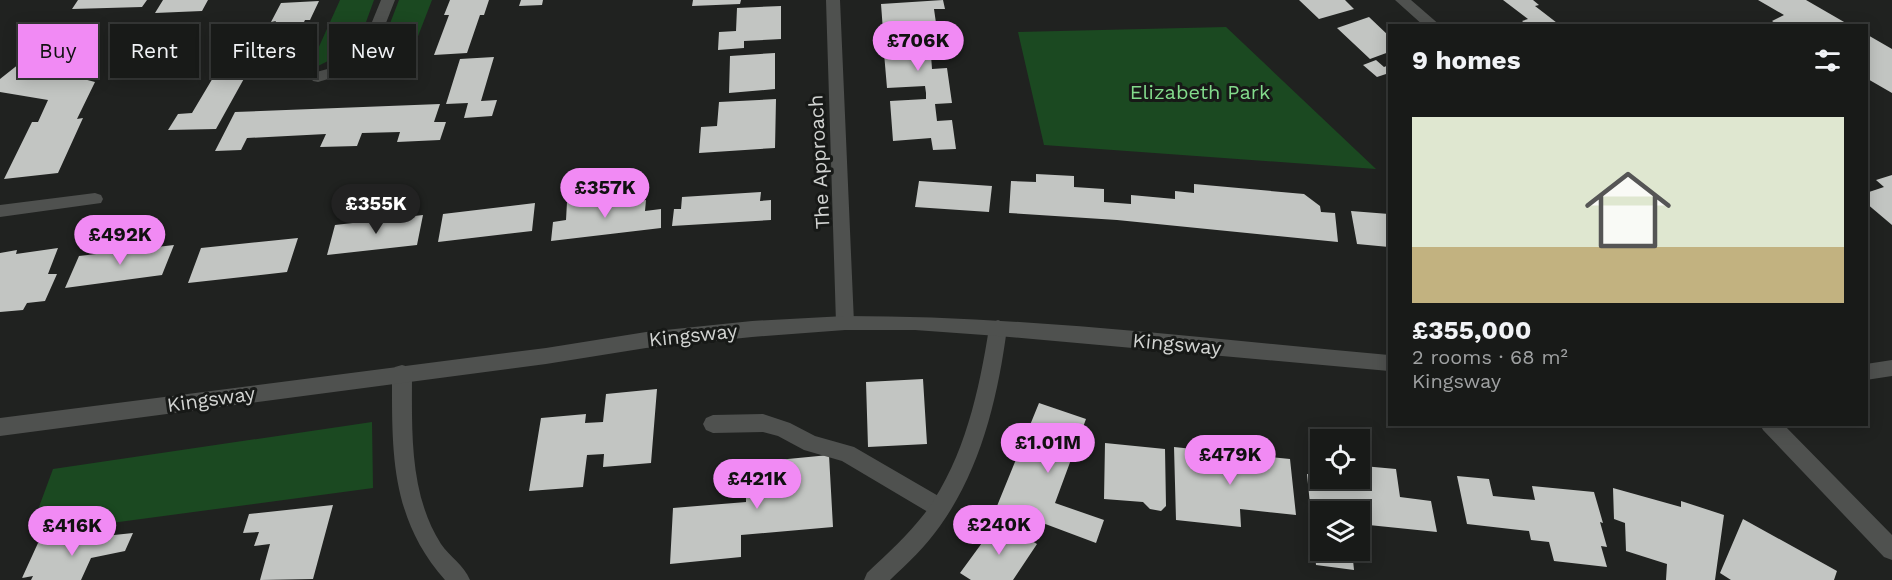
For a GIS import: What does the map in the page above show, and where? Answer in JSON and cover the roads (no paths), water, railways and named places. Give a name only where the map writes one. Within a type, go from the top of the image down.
[{"type":"street","points":[[378,24],[388,0]]},
{"type":"street","name":"The Approach","points":[[833,0],[845,323]]},
{"type":"street","points":[[1402,0],[1432,24]]},
{"type":"street","points":[[318,77],[329,74]]},
{"type":"street","points":[[0,211],[95,199]]},
{"type":"street","name":"Kingsway","points":[[2,430],[402,373],[546,356],[646,340],[752,329],[845,323],[915,323],[998,328],[1388,363]]},
{"type":"street","points":[[875,580],[908,549],[940,508],[964,461],[983,401],[998,328]]},
{"type":"street","points":[[402,373],[402,437],[414,510],[434,552],[459,580]]},
{"type":"street","points":[[713,424],[763,423],[783,429],[811,444],[847,453],[940,508]]},
{"type":"street","points":[[1772,426],[1892,550]]},
{"type":"park label","name":"Elizabeth Park","points":[[1200,92]]}]
